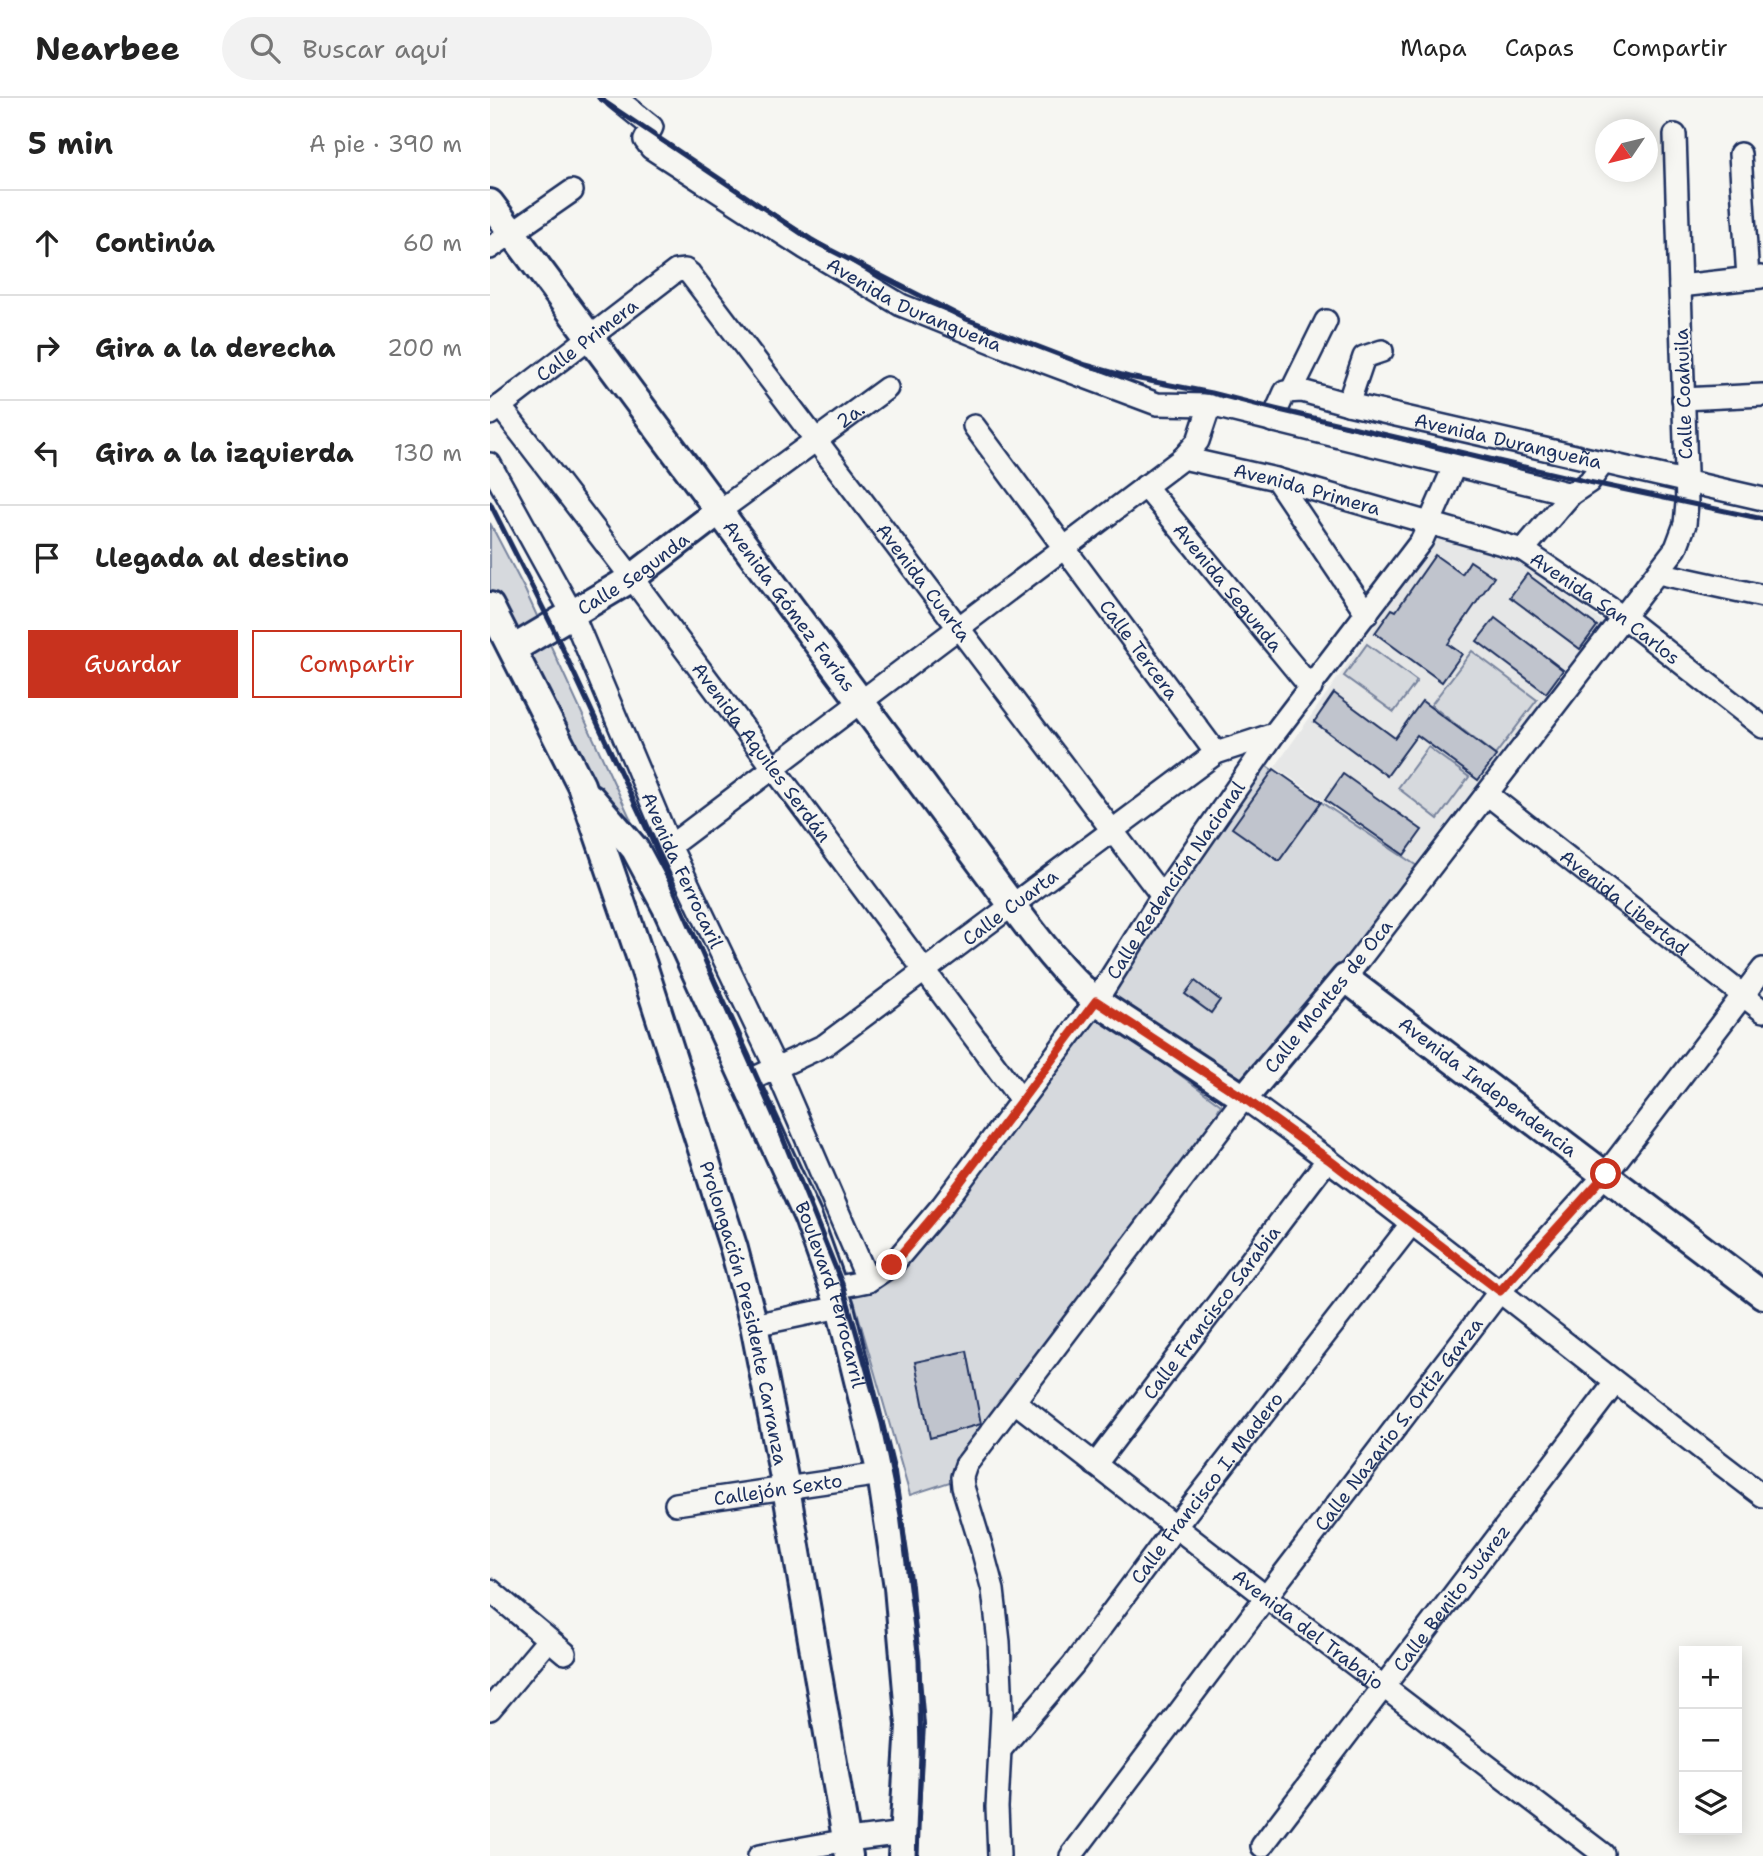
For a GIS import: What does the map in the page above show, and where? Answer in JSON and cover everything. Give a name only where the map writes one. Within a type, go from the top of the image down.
[{"type":"main road","name":"Avenida Gómez Farías","points":[[490,203],[1053,960],[1096,1001]]},
{"type":"main road","name":"Calle Segunda","points":[[513,649],[632,578],[718,512]]},
{"type":"main road","points":[[490,606],[581,785]]},
{"type":"main road","name":"Boulevard Ferrocarril","points":[[581,785],[635,849],[666,907],[808,1218],[837,1298],[881,1474],[898,1587],[910,1725],[903,1845]]},
{"type":"main road","name":"Prolongación Presidente Carranza","points":[[581,785],[695,1121],[754,1325],[786,1488],[848,1848]]},
{"type":"main road","name":"Calle Montes de Oca","points":[[1244,1098],[1345,978]]},
{"type":"main road","name":"Avenida Independencia","points":[[1345,978],[1763,1295]]},
{"type":"main road","points":[[1096,1001],[1244,1098]]},
{"type":"street","name":"Avenida Durangueña","points":[[616,98],[652,127],[645,140],[651,149],[805,248],[901,304],[1007,348],[1157,404],[1210,405],[1571,494]]},
{"type":"street","name":"Calle Coahuila","points":[[1675,135],[1687,503]]},
{"type":"street","points":[[1680,286],[1756,278],[1740,154]]},
{"type":"street","points":[[490,248],[572,191]]},
{"type":"street","name":"Calle Primera","points":[[495,410],[676,271],[685,270]]},
{"type":"street","name":"Avenida Cuarta","points":[[685,270],[1162,896]]},
{"type":"street","points":[[1272,421],[1285,392],[1292,390],[1326,321]]},
{"type":"street","points":[[1348,404],[1364,357],[1382,351]]},
{"type":"street","name":"2a.","points":[[815,441],[887,388]]},
{"type":"street","name":"Avenida Durangueña","points":[[1292,390],[1763,499]]},
{"type":"street","points":[[1683,399],[1763,395]]},
{"type":"street","points":[[670,846],[1183,458],[1198,442],[1210,405]]},
{"type":"street","name":"Avenida Aquiles Serdán","points":[[495,410],[632,578],[1021,1100]]},
{"type":"street","name":"Calle Tercera","points":[[974,426],[1216,753]]},
{"type":"street","name":"Calle Segunda","points":[[718,512],[815,441]]},
{"type":"street","name":"Avenida Primera","points":[[1183,458],[1276,479],[1429,524]]},
{"type":"street","points":[[1523,550],[1571,494],[1590,482],[1604,462]]},
{"type":"street","name":"Avenida Ferrocaril","points":[[490,464],[572,613],[670,846],[776,1068],[868,1281]]},
{"type":"street","name":"Calle Redención Nacional","points":[[754,1325],[837,1298],[892,1265],[917,1237],[1096,1001],[1162,896],[1274,734],[1422,540],[1454,467]]},
{"type":"street","points":[[1276,479],[1367,614]]},
{"type":"street","name":"Avenida Segunda","points":[[1145,486],[1311,688]]},
{"type":"street","name":"Calle Montes de Oca","points":[[1345,978],[1676,548],[1685,524],[1687,503]]},
{"type":"street","name":"Avenida San Carlos","points":[[1429,524],[1523,550],[1623,617],[1763,727]]},
{"type":"street","points":[[1658,573],[1763,596]]},
{"type":"street","name":"Calle Cuarta","points":[[746,1082],[825,1045],[1216,753],[1274,734]]},
{"type":"street","name":"Avenida Libertad","points":[[1487,794],[1763,1011]]},
{"type":"street","name":"Calle Nazario S. Ortiz Garza","points":[[1071,1856],[1500,1291],[1606,1174],[1763,969]]},
{"type":"street","points":[[1244,1098],[1412,1223],[1763,1496]]},
{"type":"street","name":"Calle Montes de Oca","points":[[1000,1750],[1001,1673],[993,1590],[962,1487],[966,1465],[1244,1098]]},
{"type":"street","name":"Calle Francisco Sarabia","points":[[1095,1465],[1328,1159]]},
{"type":"street","name":"Calle Francisco I. Madero","points":[[1000,1750],[1073,1665],[1412,1223]]},
{"type":"street","name":"Calle Benito Juárez","points":[[1262,1846],[1615,1383]]},
{"type":"street","name":"Avenida del Trabajo","points":[[1015,1402],[1603,1854]]},
{"type":"street","name":"Callejón Sexto","points":[[676,1504],[881,1474]]},
{"type":"street","points":[[490,1590],[557,1647],[490,1709]]},
{"type":"street","points":[[999,1856],[997,1807],[1000,1750]]},
{"type":"street","points":[[759,1856],[903,1845]]},
{"type":"shaded area","points":[[490,523],[525,590],[631,820],[589,783],[490,593]]},
{"type":"shaded area","points":[[1439,534],[1517,560],[1603,622],[1416,864],[1275,767]]},
{"type":"shaded area","points":[[1367,644],[1417,681],[1394,712],[1344,676]]},
{"type":"shaded area","points":[[1472,651],[1537,700],[1495,755],[1431,705]]},
{"type":"shaded area","points":[[1428,747],[1469,777],[1438,819],[1398,788]]},
{"type":"shaded area","points":[[1259,761],[1423,870],[1244,1093],[1100,1000]]},
{"type":"shaded area","points":[[1089,1008],[1221,1105],[1218,1110],[1226,1114],[956,1480],[910,1495],[852,1294],[888,1277]]},
{"type":"building","points":[[1435,555],[1462,574],[1470,561],[1494,577],[1448,644],[1462,654],[1442,682],[1375,633],[1392,609],[1396,611]]},
{"type":"building","points":[[1527,574],[1597,626],[1580,649],[1510,597]]},
{"type":"building","points":[[1495,618],[1563,670],[1546,693],[1477,641]]},
{"type":"building","points":[[1334,693],[1395,738],[1422,701],[1496,756],[1478,780],[1417,735],[1387,776],[1314,722]]},
{"type":"building","points":[[1274,769],[1321,802],[1279,861],[1232,828]]},
{"type":"building","points":[[1343,774],[1422,830],[1404,855],[1325,800]]},
{"type":"building","points":[[1195,981],[1220,1000],[1211,1013],[1185,994]]},
{"type":"building","points":[[967,1351],[981,1424],[930,1438],[915,1362]]},
{"type":"railway","points":[[599,98],[811,240],[966,319],[1086,365],[1589,482],[1763,519]]},
{"type":"railway","points":[[490,503],[552,626],[652,840],[773,1114],[843,1286],[882,1423],[901,1515],[919,1660],[921,1754],[917,1856]]},
{"type":"route","points":[[892,1265],[942,1206],[1096,1001],[1244,1098],[1500,1291],[1606,1174]]}]
